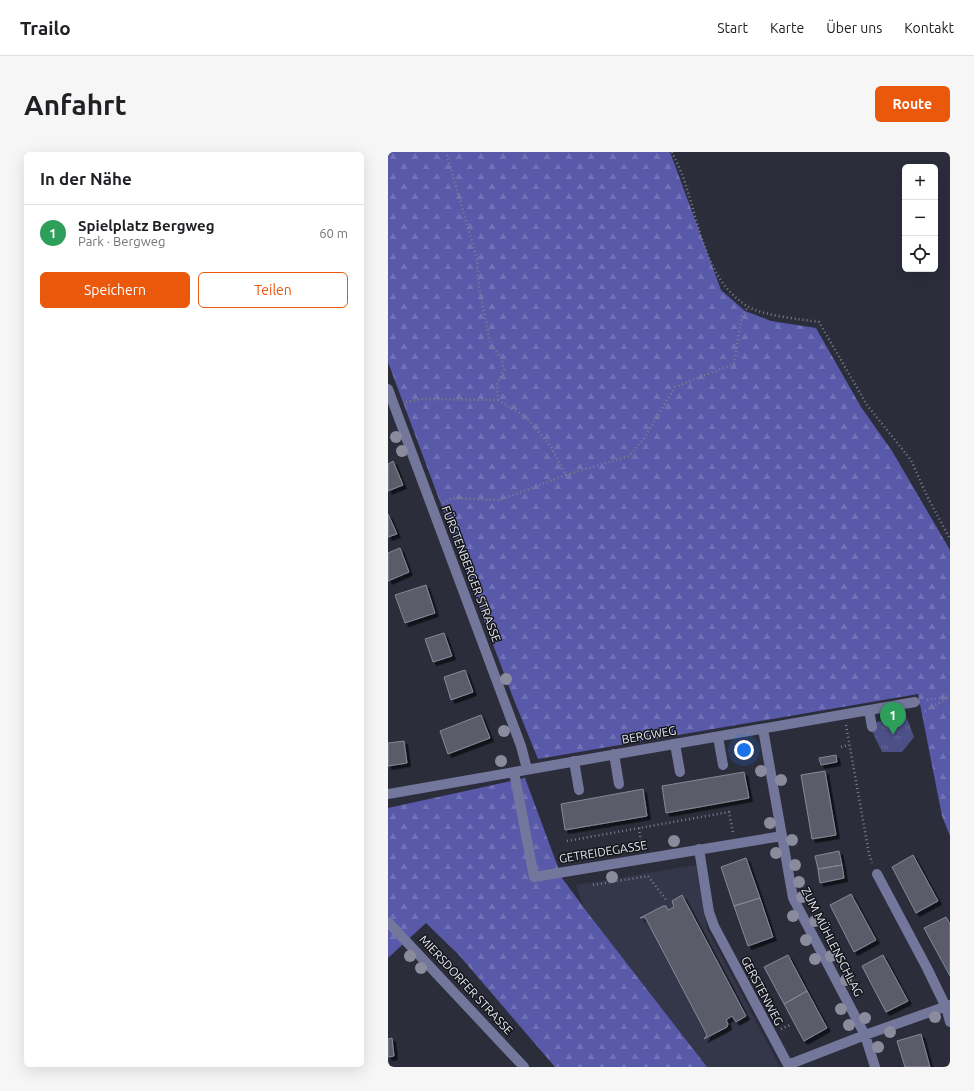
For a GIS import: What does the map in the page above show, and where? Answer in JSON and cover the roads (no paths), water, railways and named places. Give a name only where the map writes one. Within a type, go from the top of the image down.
[{"type":"street","name":"FÜRSTENBERGER STRASSE","points":[[388,389],[522,746],[527,769]]},
{"type":"street","name":"BERGWEG","points":[[388,794],[915,702]]},
{"type":"street","points":[[869,710],[872,727]]},
{"type":"street","name":"ZUM MÜHLENSCHLAG","points":[[763,729],[793,898],[864,1035],[875,1067]]},
{"type":"street","points":[[718,737],[723,765]]},
{"type":"street","points":[[675,744],[680,772]]},
{"type":"street","points":[[614,754],[619,784]]},
{"type":"street","points":[[574,761],[579,790]]},
{"type":"street","name":"GETREIDEGASSE","points":[[514,772],[534,877],[782,836]]},
{"type":"street","name":"GERSTENWEG","points":[[699,849],[709,912],[714,926],[787,1063],[793,1063],[864,1035]]},
{"type":"street","points":[[877,874],[948,1006],[950,1022]]},
{"type":"street","name":"MIERSDORFER STRASSE","points":[[388,922],[524,1067]]},
{"type":"street","points":[[864,1035],[948,1006]]},
{"type":"place","name":"Spielplatz Bergweg","points":[[893,735]]}]
